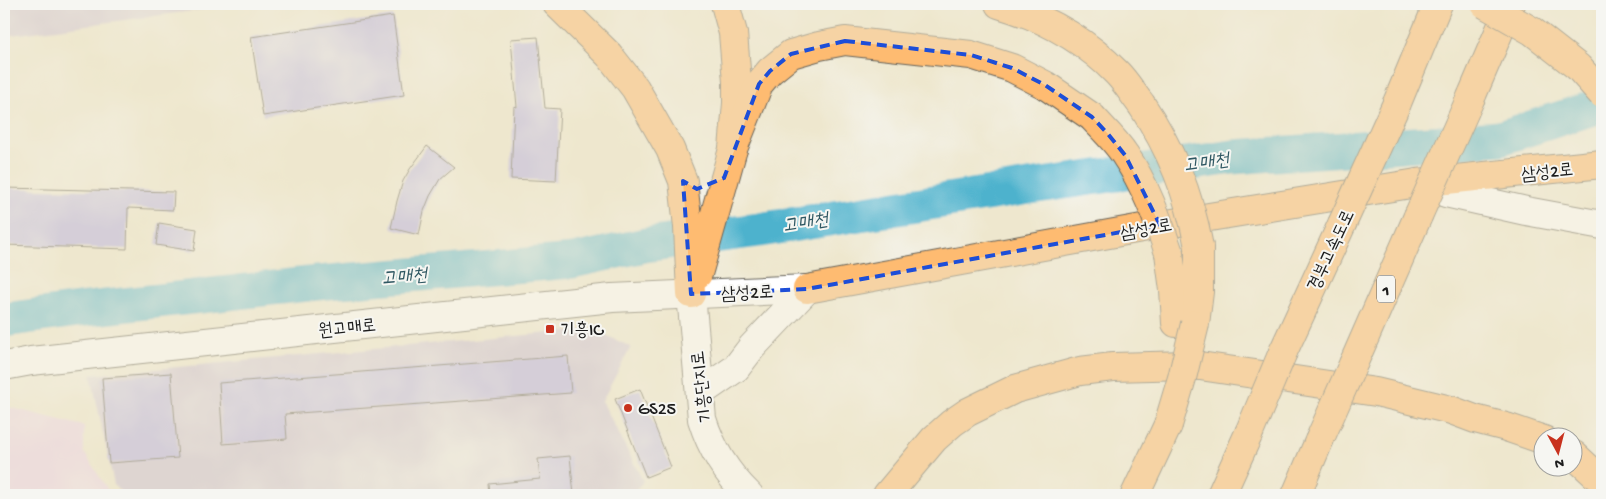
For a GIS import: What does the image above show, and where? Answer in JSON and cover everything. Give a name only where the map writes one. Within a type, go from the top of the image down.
[{"type":"main road","points":[[557,4],[609,55],[635,88],[670,149],[700,226]]},
{"type":"main road","points":[[725,4],[733,33],[738,82],[733,149]]},
{"type":"main road","points":[[999,4],[1038,18],[1081,43],[1119,75],[1141,104],[1164,140],[1188,200],[1199,247],[1199,292],[1186,324],[1182,378],[1138,488]]},
{"type":"main road","name":"경부고속도로","points":[[1221,495],[1283,352],[1397,103],[1438,4]]},
{"type":"main road","points":[[1485,4],[1532,31],[1578,68],[1602,94]]},
{"type":"main road","name":"1","points":[[1296,495],[1318,441],[1511,4]]},
{"type":"main road","points":[[691,294],[700,226],[724,178],[733,149],[759,84],[770,71],[791,54],[845,41],[971,55],[1012,68],[1045,84],[1092,117],[1125,155],[1140,182],[1159,224],[1169,253],[1174,290],[1186,324]]},
{"type":"main road","points":[[1544,171],[1602,149]]},
{"type":"main road","name":"삼성2로","points":[[807,289],[1142,228],[1418,183],[1602,164]]},
{"type":"main road","points":[[683,181],[697,189],[706,189],[713,187],[724,178]]},
{"type":"main road","points":[[887,495],[934,439],[968,412],[1015,389],[1080,371],[1112,367],[1200,366],[1376,392],[1450,410],[1534,437]]},
{"type":"main road","points":[[1584,464],[1602,481]]},
{"type":"street","points":[[1418,183],[1446,193],[1526,211],[1602,225]]},
{"type":"street","points":[[700,393],[736,368],[756,342],[807,289]]},
{"type":"street","name":"삼성2로","points":[[691,294],[807,289]]},
{"type":"street","name":"원고매로","points":[[4,366],[51,359],[612,298],[691,294]]},
{"type":"street","name":"기흥단지로","points":[[691,294],[702,419],[716,453],[741,488],[749,495]]},
{"type":"highlighted area","points":[[845,41],[971,55],[1012,68],[1045,85],[1092,117],[1108,134],[1125,155],[1160,225],[807,289],[691,294],[683,181],[697,189],[724,178],[759,84],[770,71],[791,54]]},
{"type":"shaded area","points":[[4,4],[245,4],[4,36]]},
{"type":"shaded area","points":[[593,329],[631,347],[602,401],[643,481],[633,495],[124,495],[114,485],[91,375]]},
{"type":"shaded area","points":[[4,406],[84,426],[84,452],[111,495],[4,495]]},
{"type":"building","points":[[393,16],[404,95],[263,116],[251,37]]},
{"type":"building","points":[[538,37],[545,108],[560,109],[556,181],[511,179],[514,106],[517,107],[511,39]]},
{"type":"building","points":[[427,146],[454,167],[440,179],[430,196],[424,211],[419,235],[391,228],[403,181]]},
{"type":"building","points":[[4,188],[174,192],[173,210],[128,208],[127,249],[4,245]]},
{"type":"building","points":[[159,223],[197,229],[194,251],[156,245]]},
{"type":"building","points":[[568,356],[571,393],[285,414],[287,439],[223,444],[219,383]]},
{"type":"building","points":[[171,373],[178,458],[109,463],[102,378]]},
{"type":"building","points":[[640,389],[671,467],[646,477],[615,399]]},
{"type":"building","points":[[570,456],[574,495],[491,495],[490,484],[540,479],[538,459]]},
{"type":"waterway","name":"고매천","points":[[4,320],[317,283],[573,261],[645,245],[759,230],[1233,157],[1500,138],[1602,105]]},
{"type":"place","name":"기흥IC","points":[[550,329]]},
{"type":"place","name":"GS25","points":[[628,408]]}]
